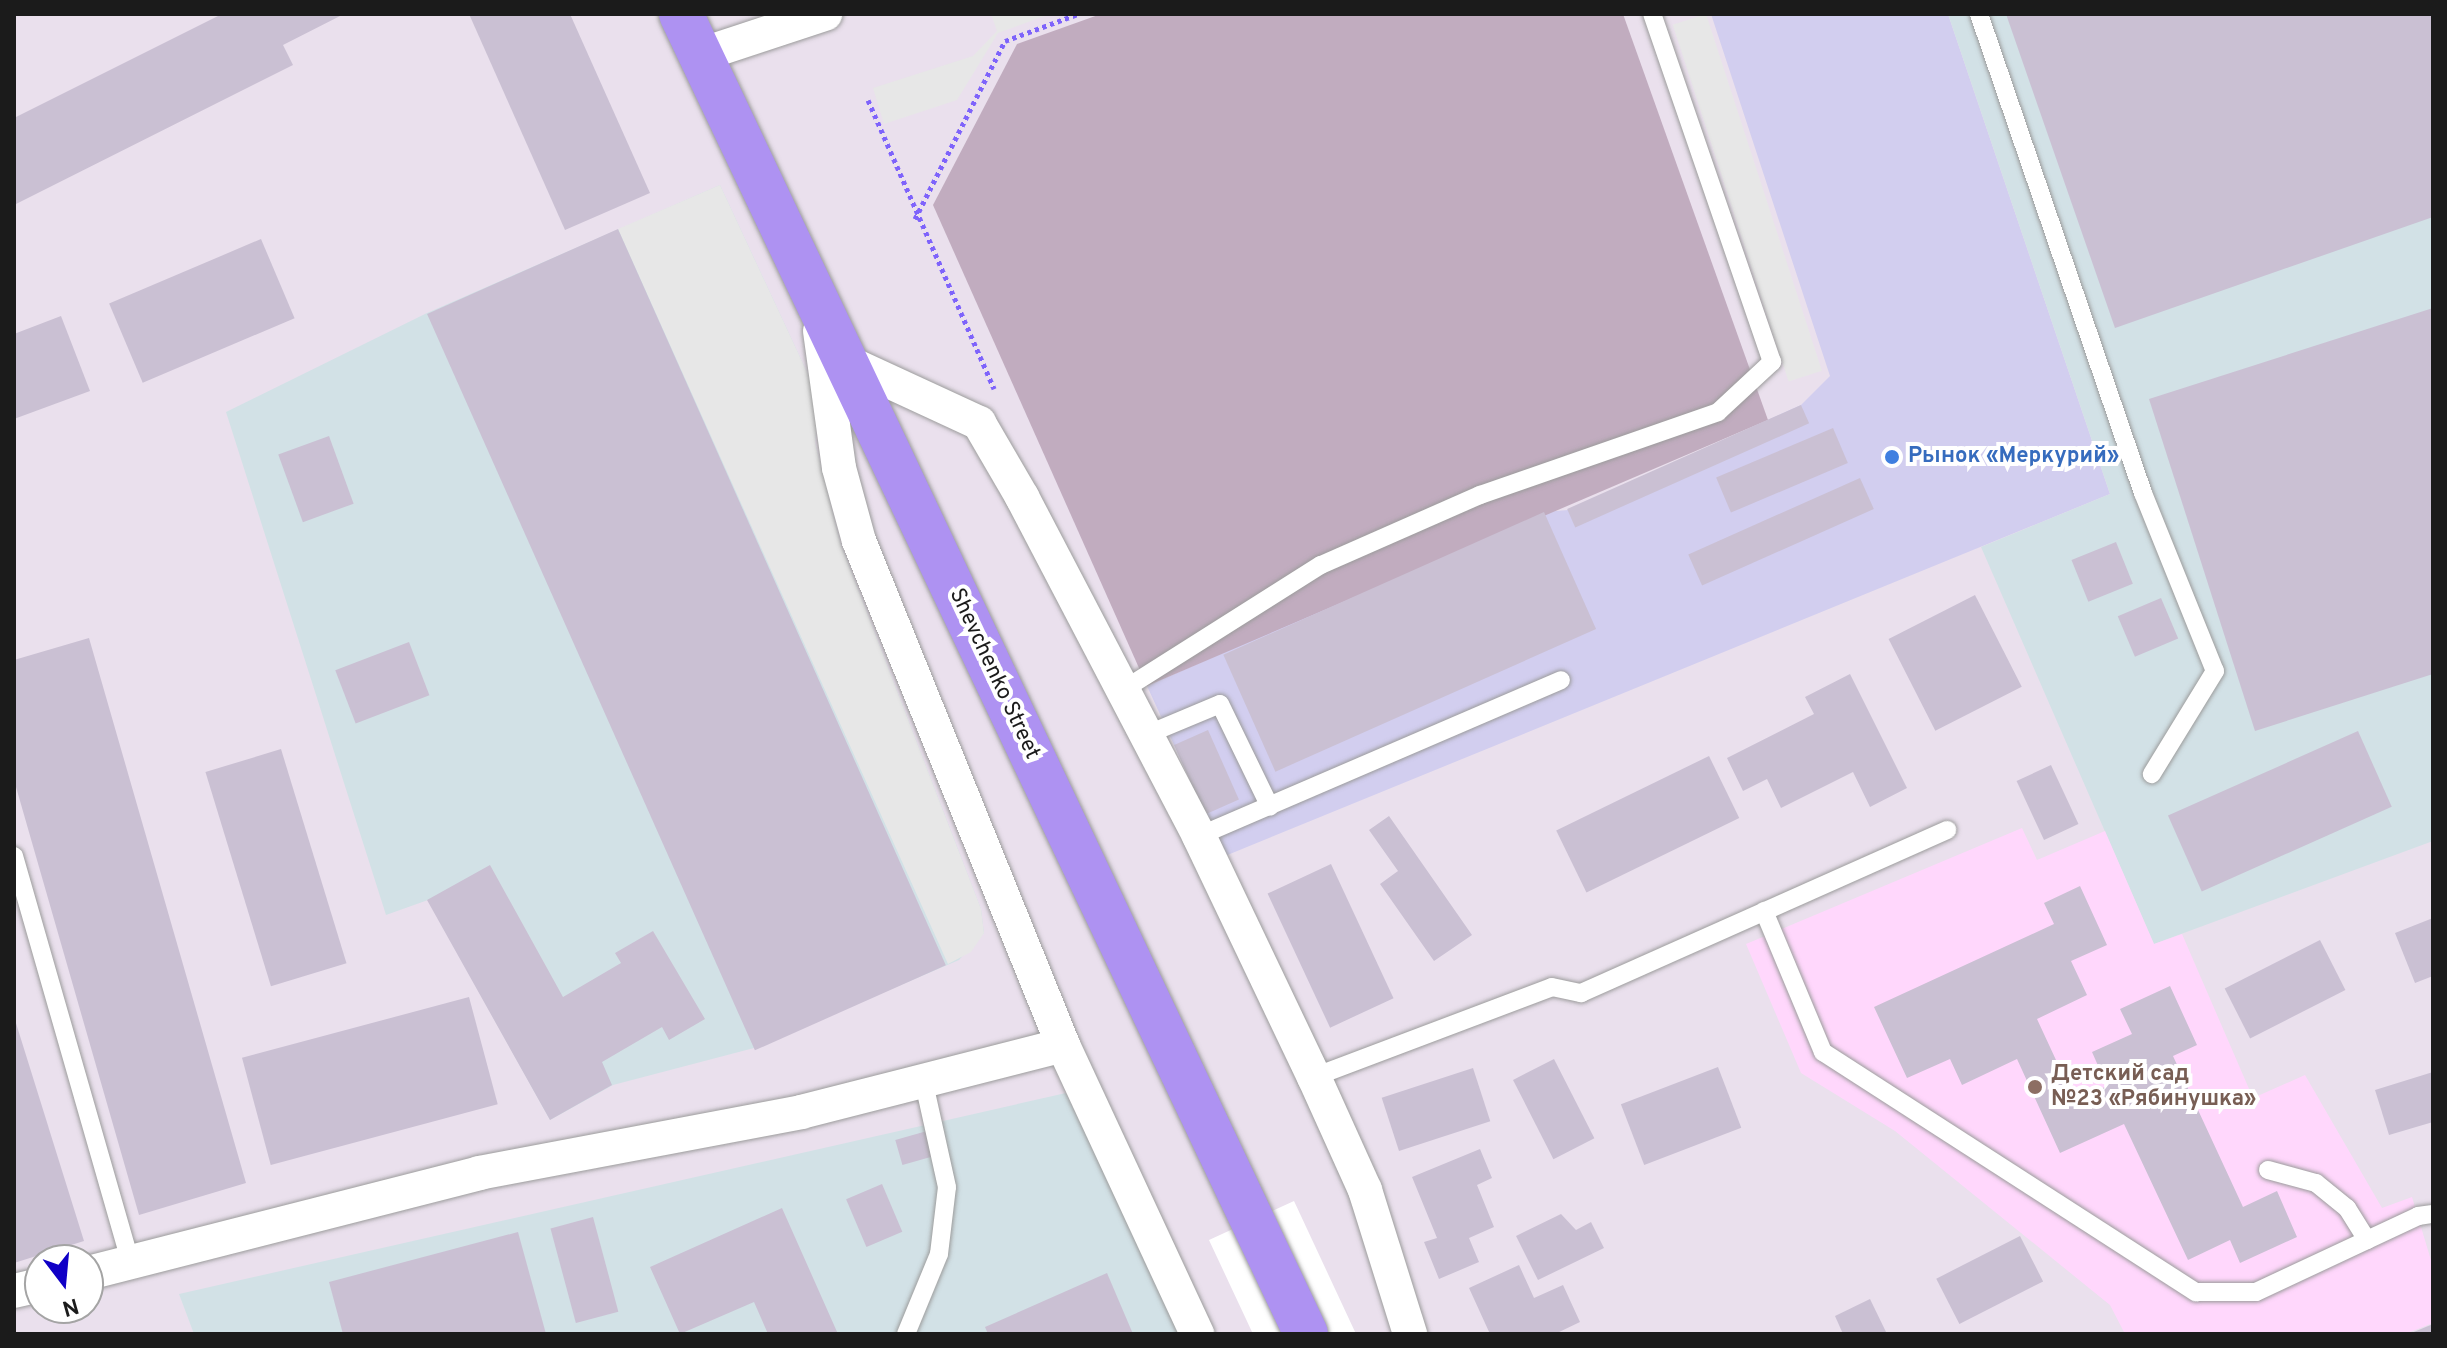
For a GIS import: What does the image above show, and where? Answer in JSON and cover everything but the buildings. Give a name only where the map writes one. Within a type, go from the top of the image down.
[{"type":"highway","name":"Shevchenko Street","points":[[681,14],[1306,1334]]},
{"type":"street","points":[[700,55],[825,14]]},
{"type":"street","points":[[816,299],[839,468],[859,541],[1063,1045],[1197,1334]]},
{"type":"street","points":[[845,361],[979,423],[1199,836],[1314,1077],[1365,1190],[1404,1332]]},
{"type":"street","points":[[104,1269],[479,1173],[786,1116],[1063,1045]]},
{"type":"lane","points":[[1123,690],[1321,565],[1480,495],[1718,412],[1772,362],[1652,14]]},
{"type":"lane","points":[[1979,14],[2143,493],[2215,671],[2152,774]]},
{"type":"lane","points":[[1199,836],[1561,680]]},
{"type":"lane","points":[[1146,735],[1220,704],[1270,807]]},
{"type":"lane","points":[[1314,1077],[1552,987],[1581,993],[1947,830]]},
{"type":"lane","points":[[14,856],[131,1263]]},
{"type":"lane","points":[[1764,911],[1823,1052],[2196,1292],[2256,1292],[2367,1240],[2433,1214]]},
{"type":"lane","points":[[906,1334],[939,1254],[947,1187],[924,1083]]},
{"type":"lane","points":[[2268,1170],[2316,1183],[2347,1208],[2367,1240]]},
{"type":"path","points":[[915,219],[1005,41],[1078,14]]},
{"type":"shaded area","points":[[991,14],[1050,14],[998,33],[957,100],[884,124],[873,88],[973,56],[997,31]]},
{"type":"shaded area","points":[[1101,14],[1623,14],[1768,420],[1147,686],[933,205],[1017,44]]},
{"type":"shaded area","points":[[1706,14],[1822,371],[1789,381],[1673,25]]},
{"type":"shaded area","name":"Рынок «Меркурий»","points":[[1711,14],[1948,14],[2110,494],[1225,856],[1147,686],[1544,512],[1568,510],[1801,405],[1830,376]]},
{"type":"shaded area","points":[[1948,14],[2433,14],[2433,841],[2154,944],[1981,547],[2110,494]]},
{"type":"shaded area","points":[[720,185],[819,398],[815,443],[840,543],[981,909],[984,933],[959,960],[754,1048],[613,1085],[550,1120],[428,900],[386,915],[226,412],[427,313]]},
{"type":"shaded area","points":[[720,185],[819,398],[815,443],[840,543],[981,909],[984,933],[971,952],[948,964],[618,229]]},
{"type":"shaded area","name":"Детский сад №23 «Рябинушка»","points":[[2022,828],[2037,860],[2105,831],[2154,944],[2182,934],[2253,1098],[2305,1075],[2382,1208],[2412,1197],[2433,1267],[2433,1323],[2405,1334],[2125,1334],[2110,1305],[1895,1131],[1801,1073],[1746,944]]},
{"type":"shaded area","points":[[1066,1093],[1182,1334],[194,1334],[179,1294]]},
{"type":"pier","points":[[1294,1201],[1356,1334],[1253,1334],[1209,1240]]},
{"type":"place","name":"Рынок «Меркурий»","points":[[1892,457]]},
{"type":"place","name":"Детский сад №23 «Рябинушка»","points":[[2035,1087]]}]
